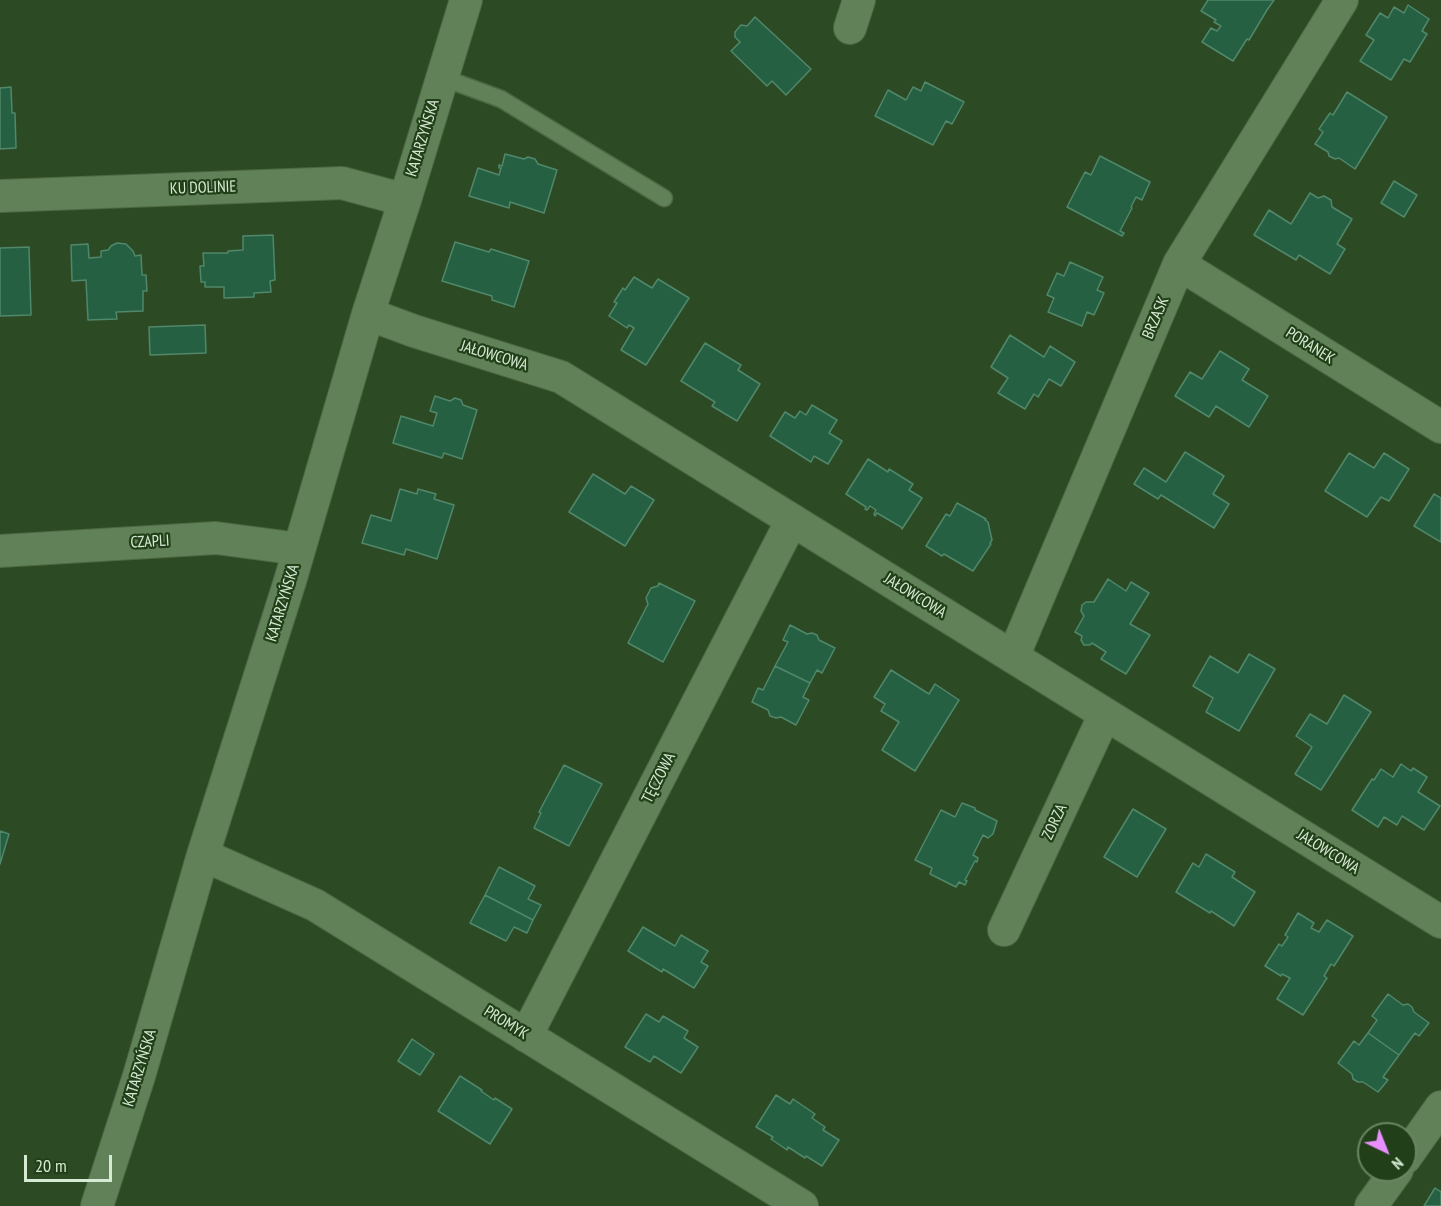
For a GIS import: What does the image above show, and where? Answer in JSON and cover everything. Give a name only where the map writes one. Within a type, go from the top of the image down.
[{"type":"street","name":"KATARZYŃSKA","points":[[97,1206],[139,1076],[203,855],[218,813],[368,314],[466,0]]},
{"type":"street","name":"BRZASK","points":[[1013,657],[1179,264],[1342,0]]},
{"type":"street","name":"KU DOLINIE","points":[[0,196],[342,183],[405,200]]},
{"type":"street","name":"PORANEK","points":[[1179,264],[1441,427]]},
{"type":"street","name":"JAŁOWCOWA","points":[[368,314],[414,332],[561,377],[1441,922]]},
{"type":"street","name":"TĘCZOWA","points":[[526,1036],[792,520]]},
{"type":"street","name":"CZAPLI","points":[[0,551],[216,538],[299,549]]},
{"type":"street","name":"ZORZA","points":[[1004,930],[1105,714]]},
{"type":"street","name":"PROMYK","points":[[203,855],[315,904],[802,1206]]},
{"type":"street","points":[[1417,1141],[1441,1107]]},
{"type":"street","points":[[1371,1206],[1388,1182]]},
{"type":"lane","points":[[441,77],[501,99],[664,198]]},
{"type":"building","points":[[1208,0],[1274,0],[1233,61],[1202,42],[1211,28],[1217,31],[1221,26],[1201,11]]},
{"type":"building","points":[[1408,5],[1429,19],[1422,31],[1427,34],[1410,62],[1404,59],[1391,80],[1360,61],[1374,40],[1366,35],[1380,13],[1388,18],[1394,7],[1404,13]]},
{"type":"building","points":[[755,17],[811,69],[786,95],[772,81],[767,86],[731,51],[740,42],[735,37],[735,32],[741,25],[747,26]]},
{"type":"building","points":[[925,82],[964,102],[952,124],[946,121],[933,145],[875,116],[888,90],[906,100],[913,87],[921,91]]},
{"type":"building","points":[[11,87],[12,113],[15,113],[16,148],[0,149],[0,88]]},
{"type":"building","points":[[1347,92],[1387,117],[1355,169],[1339,158],[1329,156],[1328,152],[1315,144],[1323,132],[1319,129],[1330,113],[1333,115]]},
{"type":"building","points":[[505,154],[524,159],[528,157],[535,159],[538,164],[557,170],[544,213],[510,202],[509,208],[469,196],[478,168],[499,175],[501,168],[499,165],[502,166]]},
{"type":"building","points":[[1100,156],[1150,182],[1142,200],[1136,197],[1120,231],[1124,233],[1122,236],[1067,207],[1085,172],[1091,175]]},
{"type":"building","points":[[1394,181],[1417,195],[1404,217],[1381,203]]},
{"type":"building","points":[[1310,193],[1318,198],[1324,196],[1331,200],[1332,207],[1352,219],[1337,244],[1345,249],[1330,274],[1299,255],[1296,260],[1254,235],[1269,210],[1291,224]]},
{"type":"building","points":[[273,235],[275,280],[270,281],[271,292],[254,293],[254,297],[224,298],[224,287],[205,287],[205,282],[201,282],[200,266],[204,266],[203,253],[228,253],[228,251],[243,250],[243,236]]},
{"type":"building","points":[[455,242],[489,252],[491,249],[529,261],[514,307],[492,300],[492,296],[442,281]]},
{"type":"building","points":[[117,243],[126,244],[135,256],[141,255],[142,275],[146,275],[147,291],[143,291],[143,311],[116,312],[117,319],[88,320],[86,280],[72,281],[71,245],[88,244],[89,258],[101,257],[101,251],[108,250]]},
{"type":"building","points":[[29,247],[31,315],[0,316],[0,248]]},
{"type":"building","points":[[1070,262],[1103,277],[1097,290],[1104,293],[1094,315],[1087,312],[1082,326],[1048,312],[1054,298],[1047,295],[1057,273],[1064,276]]},
{"type":"building","points":[[634,277],[652,288],[658,279],[689,298],[646,365],[621,350],[634,328],[629,325],[627,328],[609,316],[617,303],[614,302]]},
{"type":"building","points":[[205,325],[206,353],[150,355],[149,327]]},
{"type":"building","points":[[1010,335],[1044,357],[1050,346],[1075,362],[1061,386],[1049,379],[1038,397],[1034,394],[1025,409],[998,393],[1008,378],[991,367]]},
{"type":"building","points":[[705,343],[741,365],[738,370],[760,384],[737,421],[712,406],[715,402],[681,381]]},
{"type":"building","points":[[1220,351],[1249,369],[1242,380],[1268,396],[1249,427],[1216,406],[1209,417],[1175,396],[1190,372],[1202,379]]},
{"type":"building","points":[[435,396],[450,401],[455,398],[461,400],[463,405],[477,410],[462,459],[444,453],[442,458],[393,443],[401,416],[433,426],[437,413],[430,411]]},
{"type":"building","points":[[812,405],[837,420],[829,433],[842,441],[828,464],[814,456],[811,462],[770,436],[785,412],[795,418],[800,411],[806,415]]},
{"type":"building","points":[[1185,452],[1224,476],[1213,494],[1229,504],[1214,528],[1161,495],[1158,499],[1134,484],[1144,468],[1166,482]]},
{"type":"building","points":[[1349,453],[1374,468],[1384,453],[1409,469],[1389,501],[1381,497],[1367,517],[1325,491]]},
{"type":"building","points":[[868,459],[913,484],[909,490],[922,498],[902,529],[877,513],[875,516],[876,510],[870,506],[867,510],[865,509],[866,507],[846,494]]},
{"type":"building","points":[[593,474],[625,494],[631,486],[654,500],[625,546],[569,512]]},
{"type":"building","points":[[400,489],[417,494],[418,489],[436,494],[434,499],[454,505],[437,559],[406,549],[404,555],[362,543],[371,515],[391,521]]},
{"type":"building","points":[[1434,494],[1441,498],[1441,542],[1414,526]]},
{"type":"building","points":[[957,503],[988,522],[991,544],[973,571],[926,546],[946,514],[950,516]]},
{"type":"building","points":[[1108,579],[1126,591],[1131,582],[1149,593],[1130,624],[1150,635],[1126,674],[1101,659],[1106,652],[1092,643],[1084,645],[1081,640],[1082,636],[1075,632],[1084,616],[1081,611],[1082,605],[1086,602],[1094,602]]},
{"type":"building","points":[[659,583],[695,601],[663,662],[628,643],[648,604],[646,598],[651,588],[658,586]]},
{"type":"building","points":[[790,625],[807,634],[817,635],[819,640],[835,648],[822,673],[817,670],[810,683],[775,666],[788,642],[783,640]]},
{"type":"building","points":[[1249,654],[1275,669],[1239,731],[1206,712],[1213,698],[1193,686],[1210,656],[1238,673]]},
{"type":"building","points":[[775,666],[810,683],[803,697],[809,700],[796,725],[781,717],[770,716],[768,710],[752,702],[758,688],[763,690]]},
{"type":"building","points":[[891,670],[929,694],[935,684],[959,700],[915,771],[882,750],[899,722],[881,711],[885,704],[874,697]]},
{"type":"building","points":[[1344,695],[1371,712],[1321,790],[1295,774],[1312,747],[1296,736],[1310,714],[1327,724]]},
{"type":"building","points":[[1401,764],[1427,777],[1418,792],[1440,806],[1424,830],[1402,816],[1397,825],[1384,817],[1378,827],[1352,810],[1381,769],[1393,777]]},
{"type":"building","points":[[564,765],[602,784],[569,846],[534,828],[541,813],[539,812]]},
{"type":"building","points":[[962,803],[997,821],[993,834],[988,838],[983,835],[973,855],[978,858],[977,862],[975,861],[965,880],[967,881],[965,885],[959,882],[956,887],[930,874],[932,868],[915,860],[941,810],[955,817]]},
{"type":"building","points":[[1133,809],[1166,829],[1137,877],[1104,857]]},
{"type":"building","points":[[0,831],[9,834],[0,864]]},
{"type":"building","points":[[1206,854],[1235,872],[1232,877],[1255,892],[1234,926],[1176,892],[1193,863],[1199,867]]},
{"type":"building","points":[[499,867],[535,886],[528,899],[541,905],[533,920],[485,895]]},
{"type":"building","points":[[485,895],[533,920],[527,933],[514,927],[506,941],[470,923]]},
{"type":"building","points":[[1298,913],[1314,923],[1311,928],[1319,932],[1327,920],[1353,936],[1334,966],[1331,964],[1324,976],[1327,978],[1303,1015],[1277,999],[1290,978],[1282,974],[1281,976],[1265,966],[1279,944],[1282,946],[1288,937],[1285,935]]},
{"type":"building","points":[[643,927],[675,946],[681,935],[708,951],[701,962],[708,966],[694,988],[628,951]]},
{"type":"building","points":[[1388,994],[1403,1005],[1408,1004],[1414,1012],[1429,1023],[1419,1036],[1415,1033],[1399,1055],[1368,1033],[1377,1020],[1372,1016]]},
{"type":"building","points":[[646,1014],[659,1022],[663,1016],[688,1031],[684,1038],[698,1047],[681,1073],[654,1056],[650,1062],[625,1047]]},
{"type":"building","points":[[1368,1033],[1399,1055],[1383,1077],[1388,1080],[1378,1092],[1363,1082],[1353,1079],[1352,1074],[1338,1063],[1354,1041],[1359,1045]]},
{"type":"building","points":[[412,1039],[434,1054],[420,1075],[398,1061]]},
{"type":"building","points":[[460,1076],[494,1100],[495,1098],[512,1109],[490,1144],[438,1111]]},
{"type":"building","points":[[776,1095],[790,1104],[793,1099],[815,1114],[812,1118],[825,1127],[823,1130],[839,1140],[822,1166],[788,1147],[787,1150],[771,1139],[773,1137],[756,1127]]},
{"type":"building","points":[[1435,1188],[1441,1192],[1441,1206],[1424,1206]]}]
